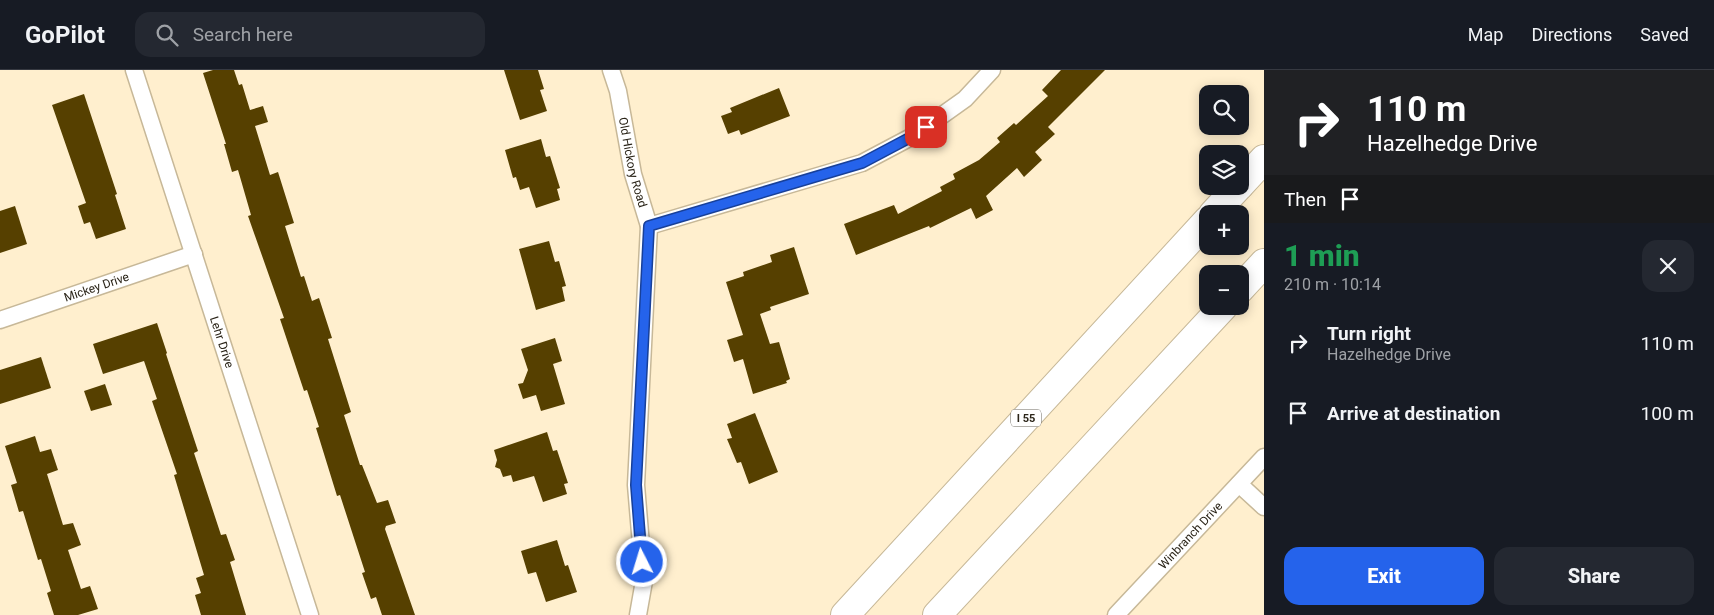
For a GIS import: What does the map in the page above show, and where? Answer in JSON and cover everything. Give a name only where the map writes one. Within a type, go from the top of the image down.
[{"type":"highway","points":[[1249,175],[1264,159]]},
{"type":"highway","points":[[1221,205],[1231,195]]},
{"type":"highway","name":"I 55","points":[[845,615],[1199,230]]},
{"type":"highway","points":[[1249,279],[1264,263]]},
{"type":"highway","points":[[937,615],[1216,315]]},
{"type":"street","name":"Lehr Drive","points":[[134,70],[310,615]]},
{"type":"street","name":"Old Hickory Road","points":[[610,70],[618,91],[633,174],[649,226],[636,485],[644,581],[638,615]]},
{"type":"street","points":[[649,226],[862,163],[913,136],[965,98],[992,70]]},
{"type":"street","name":"Mickey Drive","points":[[0,320],[194,254]]},
{"type":"street","name":"Winbranch Drive","points":[[1116,615],[1264,457]]},
{"type":"street","points":[[1239,484],[1264,507]]},
{"type":"building","points":[[213,70],[234,70],[239,85],[242,84],[250,110],[263,106],[268,122],[255,126],[270,175],[278,172],[294,223],[285,226],[301,277],[304,276],[312,301],[319,298],[332,338],[328,339],[351,412],[344,415],[360,465],[362,465],[377,503],[388,500],[396,523],[386,526],[385,529],[415,615],[382,615],[376,597],[371,599],[362,573],[365,572],[340,495],[337,496],[316,428],[319,427],[307,390],[304,391],[280,319],[284,318],[248,216],[251,215],[238,170],[232,172],[224,144],[226,144],[203,73]]},
{"type":"building","points":[[504,70],[538,70],[544,89],[540,90],[547,111],[520,120]]},
{"type":"building","points":[[1061,70],[1105,70],[1048,127],[1055,134],[1035,152],[1042,160],[1024,177],[1017,168],[986,196],[993,210],[976,219],[971,208],[930,228],[929,226],[856,255],[844,224],[894,205],[898,214],[942,191],[940,187],[955,179],[953,174],[979,160],[1000,142],[997,138],[1014,123],[1016,125],[1048,96],[1042,90]]},
{"type":"building","points":[[779,88],[790,116],[741,135],[739,130],[728,134],[721,116],[732,112],[730,108]]},
{"type":"building","points":[[84,94],[117,194],[115,195],[126,229],[96,239],[90,222],[84,224],[78,206],[86,203],[52,105]]},
{"type":"building","points":[[541,139],[546,157],[550,156],[560,188],[557,189],[560,200],[536,208],[529,187],[520,190],[516,177],[513,178],[505,150]]},
{"type":"building","points":[[15,206],[27,244],[0,253],[0,211]]},
{"type":"building","points":[[549,241],[555,262],[559,261],[566,286],[562,287],[565,301],[536,310],[519,249]]},
{"type":"building","points":[[794,247],[809,294],[770,307],[771,310],[760,314],[770,344],[779,342],[790,379],[786,381],[787,383],[753,394],[743,359],[734,362],[727,340],[743,335],[726,282],[744,276],[743,272],[772,262],[770,255]]},
{"type":"building","points":[[157,323],[198,451],[194,453],[221,535],[226,534],[235,560],[230,562],[246,615],[201,615],[195,595],[201,593],[196,578],[204,575],[174,475],[177,474],[152,401],[157,399],[144,361],[103,374],[93,344]]},
{"type":"building","points":[[555,338],[562,361],[553,364],[565,404],[541,411],[536,395],[523,399],[518,384],[523,383],[528,370],[521,349]]},
{"type":"building","points":[[41,357],[51,388],[0,404],[0,370]]},
{"type":"building","points":[[105,384],[112,405],[91,411],[84,391]]},
{"type":"building","points":[[755,413],[778,472],[749,484],[741,462],[737,463],[727,439],[732,438],[727,424]]},
{"type":"building","points":[[547,432],[553,451],[557,450],[568,483],[564,484],[567,494],[543,502],[534,476],[513,482],[511,475],[503,477],[500,469],[495,467],[497,460],[494,450]]},
{"type":"building","points":[[35,436],[40,452],[51,449],[58,470],[47,474],[63,525],[73,523],[81,545],[68,550],[81,589],[90,586],[98,609],[78,615],[54,615],[47,593],[51,591],[41,559],[38,560],[23,511],[19,512],[11,485],[17,483],[5,446]]},
{"type":"building","points":[[557,540],[565,566],[568,565],[577,592],[546,602],[536,572],[528,574],[521,551]]},
{"type":"route","points":[[642,562],[636,485],[649,226],[862,163],[926,127]]}]
